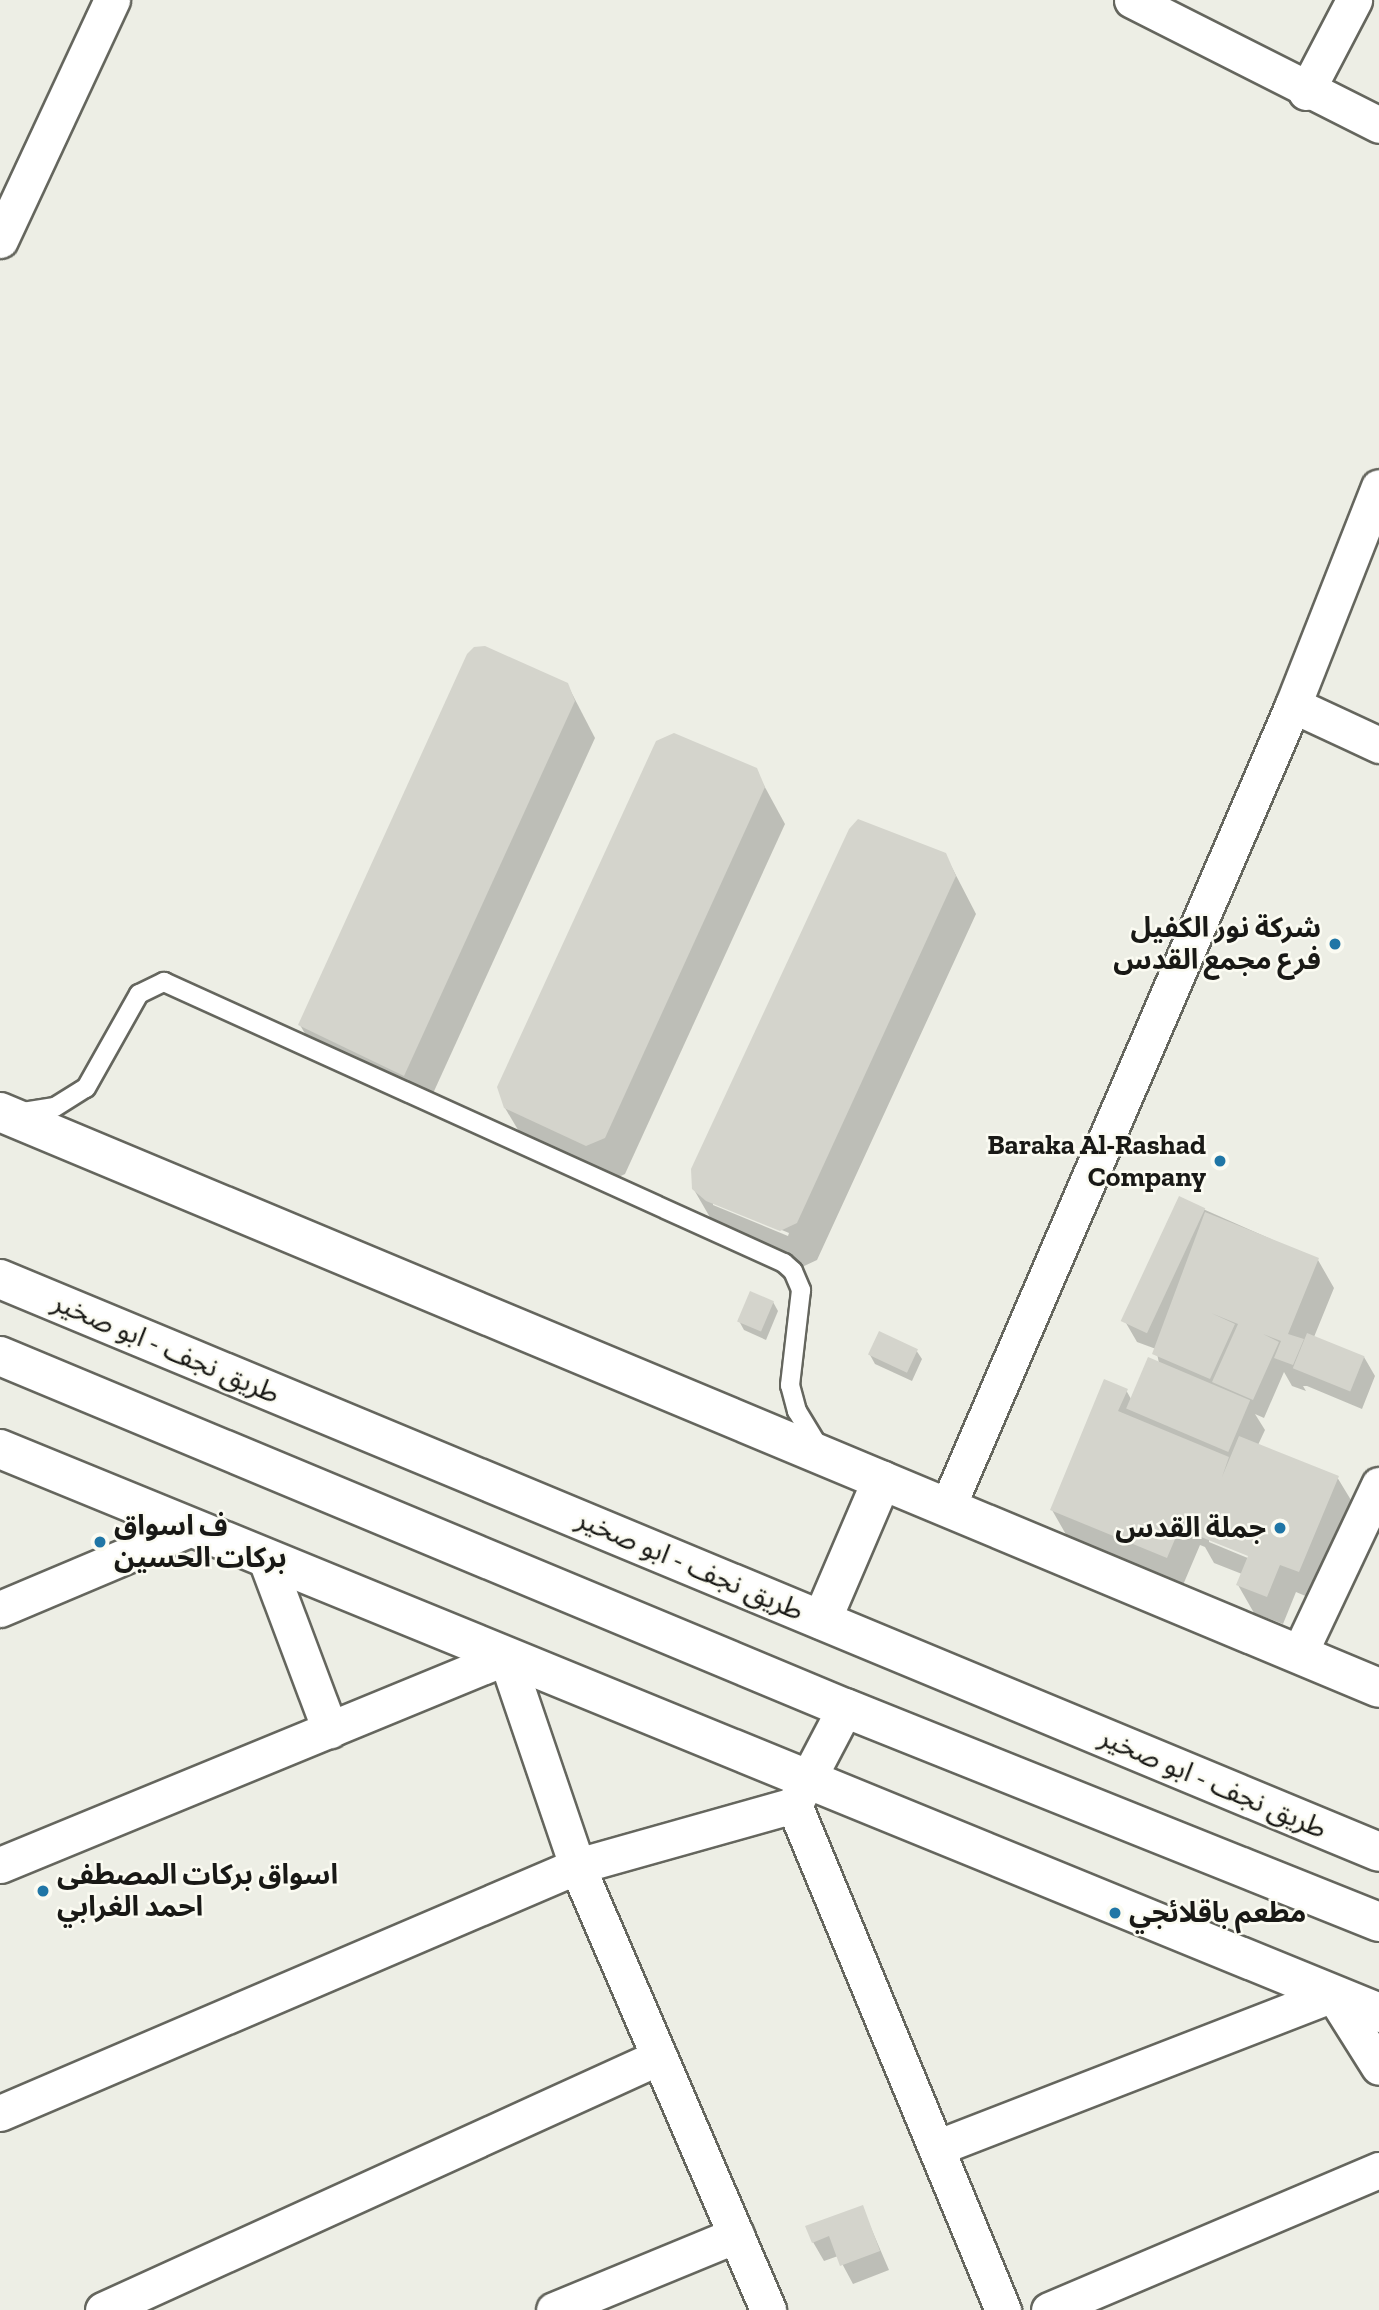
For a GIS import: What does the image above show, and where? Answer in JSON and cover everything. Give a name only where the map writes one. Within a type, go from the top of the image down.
[{"type":"main road","points":[[1,1112],[1379,1688]]},
{"type":"main road","name":"طريق نجف - ابو صخير","points":[[0,1279],[1379,1852]]},
{"type":"main road","points":[[0,1356],[845,1708],[1379,1922]]},
{"type":"main road","points":[[0,1449],[506,1657],[802,1791],[1379,2013]]},
{"type":"main road","points":[[822,1620],[882,1480]]},
{"type":"street","points":[[0,240],[113,0]]},
{"type":"street","points":[[1132,0],[1306,92],[1379,125]]},
{"type":"street","points":[[1306,92],[1354,0]]},
{"type":"street","points":[[947,1508],[1293,705],[1379,487]]},
{"type":"street","points":[[1293,705],[1379,746]]},
{"type":"street","points":[[1298,1654],[1379,1485]]},
{"type":"street","points":[[0,1609],[192,1528]]},
{"type":"street","points":[[265,1557],[330,1730]]},
{"type":"street","points":[[0,1865],[506,1657],[577,1866],[768,2310]]},
{"type":"street","points":[[0,2113],[577,1866],[802,1791],[845,1708]]},
{"type":"street","points":[[802,1791],[936,2148],[1003,2310]]},
{"type":"street","points":[[936,2148],[1333,1994],[1379,2067]]},
{"type":"street","points":[[103,2310],[659,2057]]},
{"type":"street","points":[[1049,2310],[1379,2170]]},
{"type":"street","points":[[554,2310],[736,2235]]},
{"type":"lane","points":[[1,1112],[55,1107],[86,1088],[139,994],[164,982],[784,1263],[793,1271],[801,1290],[790,1385],[797,1412],[824,1456]]},
{"type":"building","points":[[485,646],[568,683],[575,701],[404,1076],[298,1025],[467,654],[474,647]]},
{"type":"building","points":[[674,733],[757,768],[765,787],[605,1138],[586,1146],[504,1108],[497,1087],[656,741]]},
{"type":"building","points":[[858,819],[946,853],[956,876],[797,1223],[780,1231],[706,1201],[692,1189],[691,1169],[849,829]]},
{"type":"building","points":[[1179,1196],[1205,1208],[1147,1333],[1121,1321]]},
{"type":"building","points":[[1205,1212],[1319,1258],[1288,1334],[1304,1339],[1293,1365],[1274,1358],[1281,1341],[1263,1334],[1279,1342],[1253,1400],[1212,1382],[1238,1324],[1211,1313],[1235,1324],[1210,1379],[1152,1354]]},
{"type":"building","points":[[750,1291],[774,1301],[761,1332],[737,1321]]},
{"type":"building","points":[[879,1331],[918,1349],[907,1373],[868,1355]]},
{"type":"building","points":[[1307,1333],[1364,1356],[1350,1391],[1293,1368]]},
{"type":"building","points":[[1148,1357],[1250,1400],[1228,1452],[1126,1409]]},
{"type":"building","points":[[1104,1379],[1128,1389],[1118,1411],[1229,1457],[1222,1477],[1239,1436],[1339,1476],[1299,1572],[1280,1565],[1267,1597],[1236,1585],[1248,1556],[1196,1535],[1201,1524],[1184,1518],[1167,1558],[1050,1510]]},
{"type":"building","points":[[863,2205],[880,2251],[840,2266],[829,2236],[812,2243],[805,2226]]},
{"type":"place","name":"شركة نور الكفيل فرع مجمع القدس","points":[[1335,944]]},
{"type":"place","name":"Baraka Al-Rashad Company","points":[[1220,1161]]},
{"type":"place","name":"جملة القدس","points":[[1280,1528]]},
{"type":"place","name":"ف اسواق بركات الحسين","points":[[100,1542]]},
{"type":"place","name":"اسواق بركات المصطفى احمد الغرابي","points":[[43,1891]]},
{"type":"place","name":"مطعم باقلائجي","points":[[1115,1913]]}]
